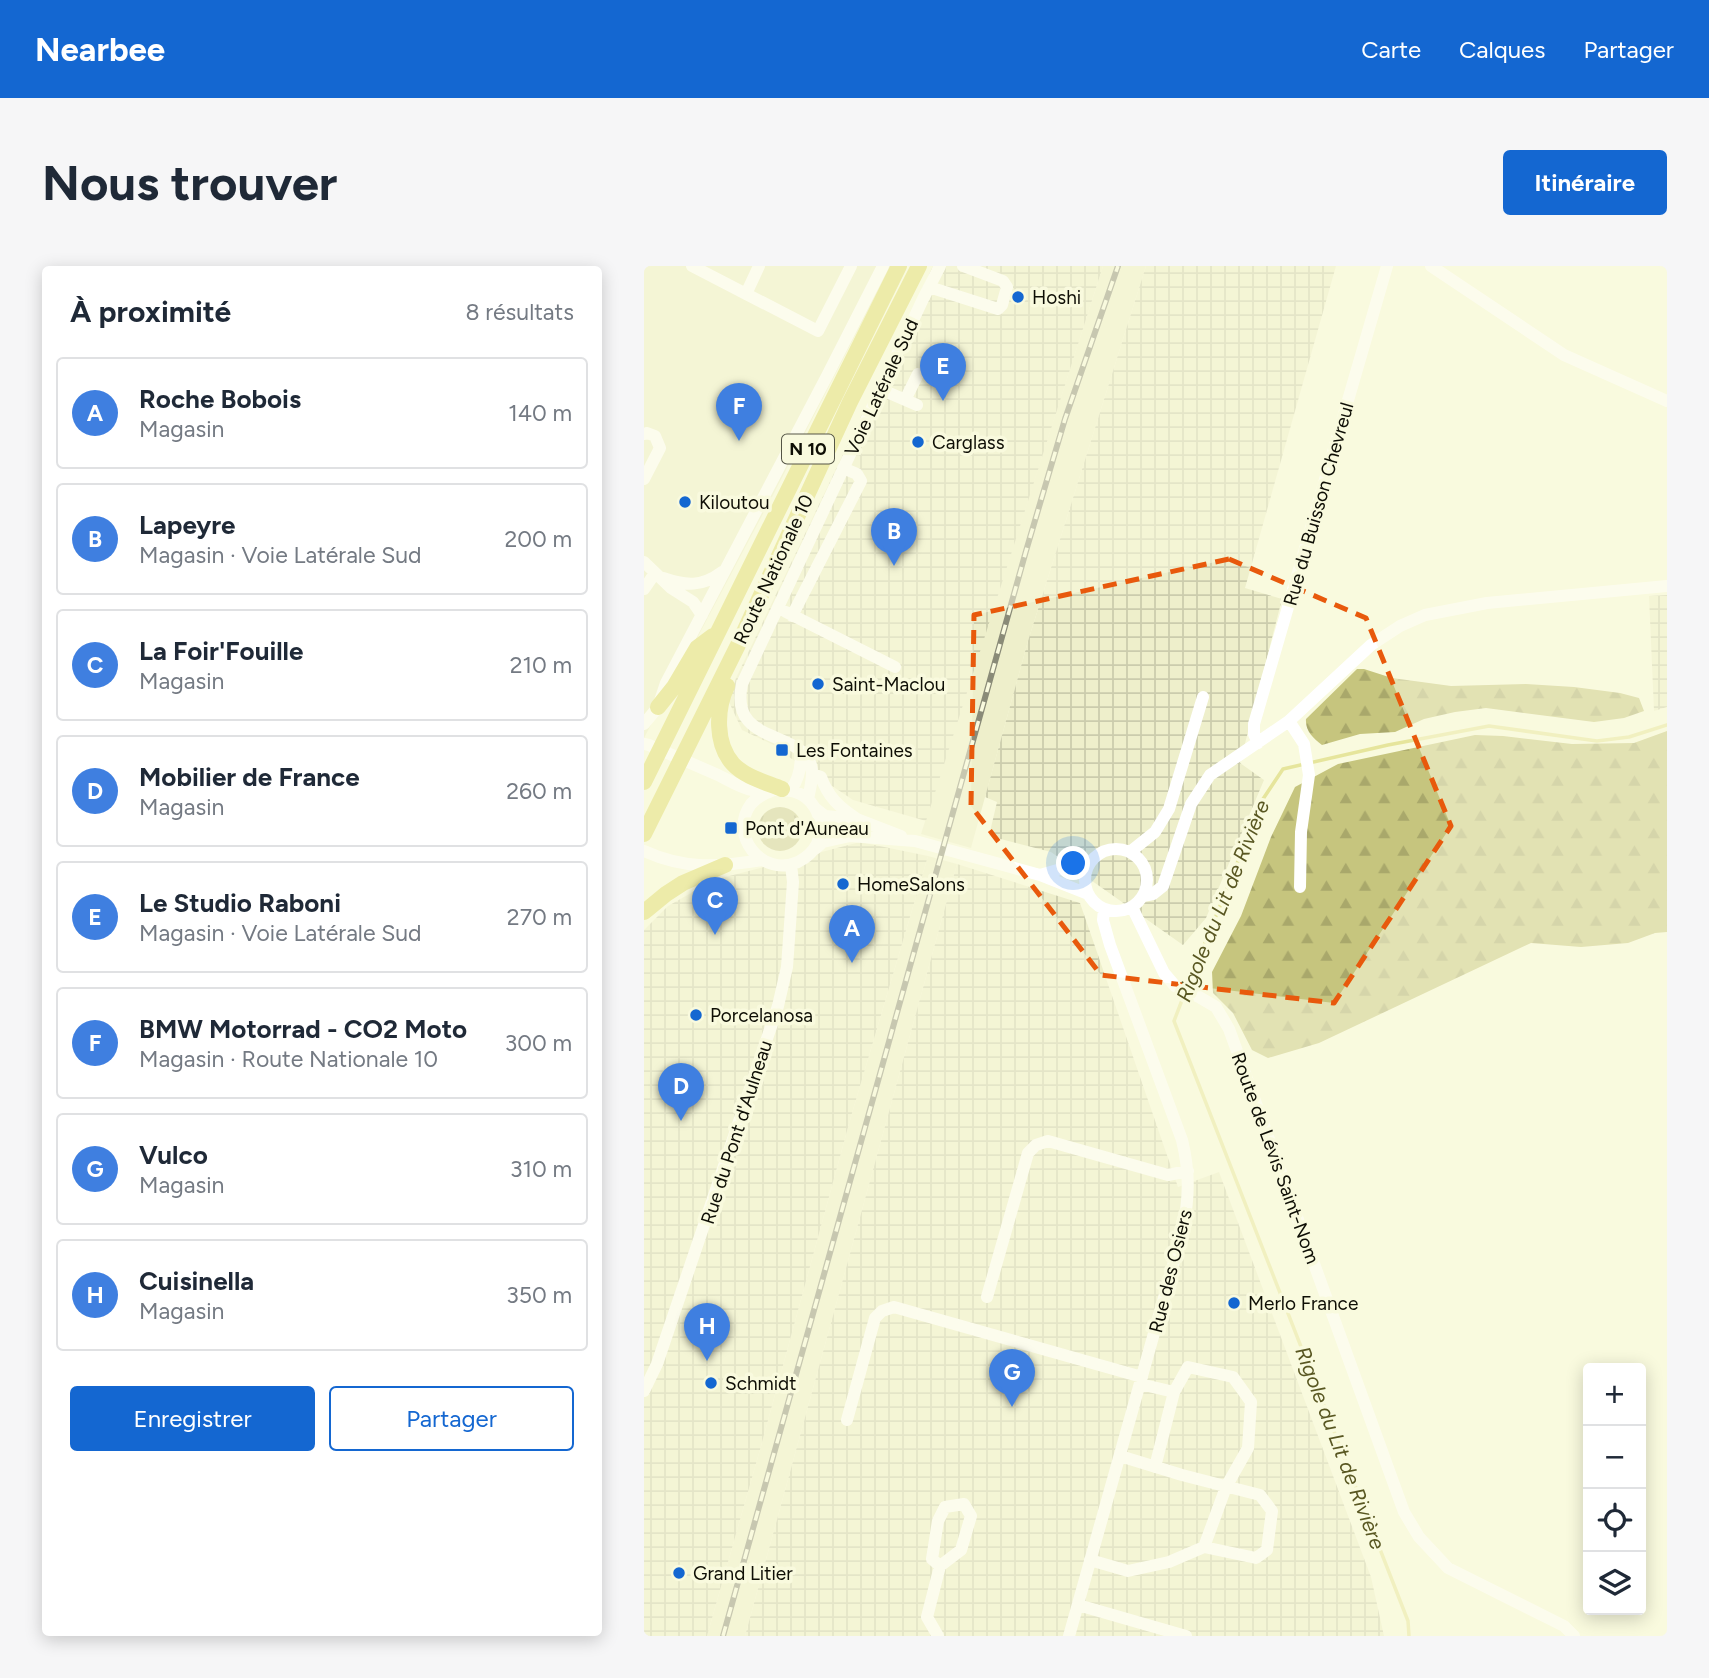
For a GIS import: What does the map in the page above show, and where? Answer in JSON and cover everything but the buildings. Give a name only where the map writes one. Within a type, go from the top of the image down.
[{"type":"main road","name":"N 10","points":[[644,782],[899,266]]},
{"type":"main road","name":"Route Nationale 10","points":[[644,834],[738,645],[850,402],[919,266]]},
{"type":"main road","points":[[657,707],[674,688],[697,648],[717,632]]},
{"type":"main road","points":[[738,645],[737,665],[724,692],[719,712],[722,745],[733,763],[748,775],[782,789]]},
{"type":"main road","points":[[644,912],[683,883],[725,865]]},
{"type":"street","points":[[692,266],[818,331],[851,266]]},
{"type":"street","points":[[746,294],[759,266]]},
{"type":"street","points":[[644,724],[657,707],[666,683],[883,266]]},
{"type":"street","name":"Voie Latérale Sud","points":[[800,752],[753,726],[746,718],[739,696],[742,684],[940,266]]},
{"type":"street","points":[[929,287],[998,309],[1002,305],[1007,287],[1003,281],[962,266]]},
{"type":"street","name":"Rue du Buisson Chevreul","points":[[1258,743],[1254,724],[1387,266]]},
{"type":"street","points":[[1431,266],[1564,355],[1667,401]]},
{"type":"street","points":[[880,389],[911,403],[918,374]]},
{"type":"street","points":[[644,434],[655,436],[660,448],[644,479]]},
{"type":"street","points":[[792,616],[861,481],[857,474],[843,468]]},
{"type":"street","points":[[644,562],[671,588],[693,602],[702,615]]},
{"type":"street","points":[[657,575],[680,584],[696,584],[712,580],[725,570]]},
{"type":"street","points":[[644,589],[657,575]]},
{"type":"street","points":[[1143,896],[1153,894],[1163,886],[1195,795],[1210,775],[1289,721],[1371,645],[1400,626],[1425,615],[1487,603],[1667,586]]},
{"type":"street","points":[[776,608],[895,667]]},
{"type":"street","points":[[1130,852],[1155,832],[1169,809],[1203,697]]},
{"type":"street","points":[[1289,721],[1304,744],[1308,772],[1301,832],[1300,887]]},
{"type":"street","points":[[644,744],[750,790],[782,789],[812,804],[825,816],[857,819]]},
{"type":"street","points":[[800,752],[811,764],[812,804],[821,827],[820,838],[814,849]]},
{"type":"street","points":[[800,752],[802,763],[795,784],[761,795],[751,804],[745,816],[746,839],[753,853],[762,860],[772,865],[791,865],[804,859],[823,842],[850,836],[915,841]]},
{"type":"street","points":[[812,774],[821,777],[825,788],[840,808],[857,819],[915,841],[1040,876],[1088,894]]},
{"type":"street","points":[[1040,876],[1092,860],[1106,850],[1130,852],[1138,857],[1147,873],[1148,881],[1143,896],[1132,907],[1122,911],[1104,909],[1095,903],[1085,885],[1087,867],[1092,860]]},
{"type":"street","points":[[644,851],[682,864],[725,865],[762,860]]},
{"type":"street","name":"Rue du Pont d'Aulneau","points":[[644,1391],[657,1364],[778,1006],[787,967],[793,882],[791,865]]},
{"type":"street","points":[[1147,873],[1171,866]]},
{"type":"street","name":"Route de Lévis Saint-Nom","points":[[1132,907],[1164,973],[1175,986],[1216,1007],[1229,1029],[1404,1512],[1419,1536],[1448,1568],[1564,1626],[1574,1636]]},
{"type":"street","name":"Rue des Osiers","points":[[1069,1636],[1183,1230],[1188,1198],[1188,1171],[1182,1140],[1110,945],[1103,920],[1104,909]]},
{"type":"street","points":[[988,1297],[1028,1153],[1036,1146],[1048,1141],[1167,1175],[1188,1171]]},
{"type":"street","points":[[846,1420],[874,1318],[882,1311],[894,1307],[1174,1392]]},
{"type":"street","points":[[1155,1467],[1174,1392],[1188,1367],[1233,1377],[1251,1402],[1248,1447],[1226,1487],[1203,1547]]},
{"type":"street","points":[[1090,1560],[1128,1571],[1169,1562],[1203,1547],[1256,1558],[1267,1550],[1272,1511],[1259,1495],[1120,1456]]},
{"type":"street","points":[[938,1636],[927,1617],[940,1566],[961,1550],[971,1516],[964,1504],[945,1507],[938,1521],[932,1559],[940,1566]]},
{"type":"street","points":[[1078,1605],[1186,1636]]},
{"type":"highlighted area","points":[[1229,559],[1366,618],[1451,826],[1334,1003],[1101,975],[971,806],[974,615]]},
{"type":"shaded area","points":[[644,266],[891,266],[644,738]]},
{"type":"shaded area","points":[[933,266],[1103,266],[926,821],[853,800],[789,757],[782,749],[742,730],[729,702],[736,678]]},
{"type":"shaded area","points":[[1103,266],[1146,266],[1028,641],[971,848],[921,834]]},
{"type":"shaded area","points":[[1146,266],[1336,266],[1245,588],[1282,599],[1240,763],[1264,780],[1206,918],[1183,945],[1051,852],[989,836],[997,802],[985,797],[1028,641]]},
{"type":"shaded area","points":[[1667,595],[1667,707],[1654,711],[1649,596]]},
{"type":"shaded area","points":[[860,842],[928,856],[850,1120],[707,1636],[644,1636],[644,930],[668,906],[714,880]]},
{"type":"shaded area","points":[[928,856],[957,864],[745,1636],[707,1636],[850,1120]]},
{"type":"shaded area","points":[[957,864],[1080,903],[1178,1187],[1219,1172],[1371,1577],[1384,1636],[745,1636]]},
{"type":"green space","points":[[1357,669],[1392,678],[1451,686],[1526,684],[1620,693],[1639,698],[1644,711],[1624,718],[1594,722],[1486,708],[1424,719],[1395,732],[1360,734],[1322,745],[1308,731],[1306,719]]},
{"type":"green space","points":[[1667,731],[1667,932],[1655,933],[1628,943],[1581,947],[1531,943],[1319,1043],[1268,1058],[1252,1050],[1233,1013],[1213,993],[1212,972],[1241,916],[1271,837],[1295,787],[1338,764],[1475,735],[1572,744],[1634,743]]},
{"type":"green space","points":[[780,807],[795,814],[802,829],[795,844],[780,851],[765,844],[758,829],[765,814]]},
{"type":"waterway","name":"Rigole du Lit de Rivière","points":[[1187,988],[1263,799],[1283,769],[1489,726],[1597,741],[1629,737],[1667,725]]},
{"type":"waterway","name":"Rigole du Lit de Rivière","points":[[1184,995],[1174,1021],[1408,1621],[1409,1636]]},
{"type":"railway","points":[[723,1636],[1026,551],[1065,419],[1118,266]]},
{"type":"place","name":"Hoshi","points":[[1018,297]]},
{"type":"place","name":"Le Studio Raboni","points":[[943,401]]},
{"type":"place","name":"BMW Motorrad - CO2 Moto","points":[[739,441]]},
{"type":"place","name":"Carglass","points":[[918,442]]},
{"type":"place","name":"Kiloutou","points":[[685,502]]},
{"type":"place","name":"Lapeyre","points":[[894,566]]},
{"type":"place","name":"Saint-Maclou","points":[[818,684]]},
{"type":"place","name":"Les Fontaines","points":[[782,750]]},
{"type":"place","name":"Pont d'Auneau","points":[[731,828]]},
{"type":"place","name":"HomeSalons","points":[[843,884]]},
{"type":"place","name":"La Foir'Fouille","points":[[715,935]]},
{"type":"place","name":"Roche Bobois","points":[[852,963]]},
{"type":"place","name":"Porcelanosa","points":[[696,1015]]},
{"type":"place","name":"Mobilier de France","points":[[681,1121]]},
{"type":"place","name":"Merlo France","points":[[1234,1303]]},
{"type":"place","name":"Cuisinella","points":[[707,1361]]},
{"type":"place","name":"Schmidt","points":[[711,1383]]},
{"type":"place","name":"Vulco","points":[[1012,1407]]},
{"type":"place","name":"Grand Litier","points":[[679,1573]]}]
